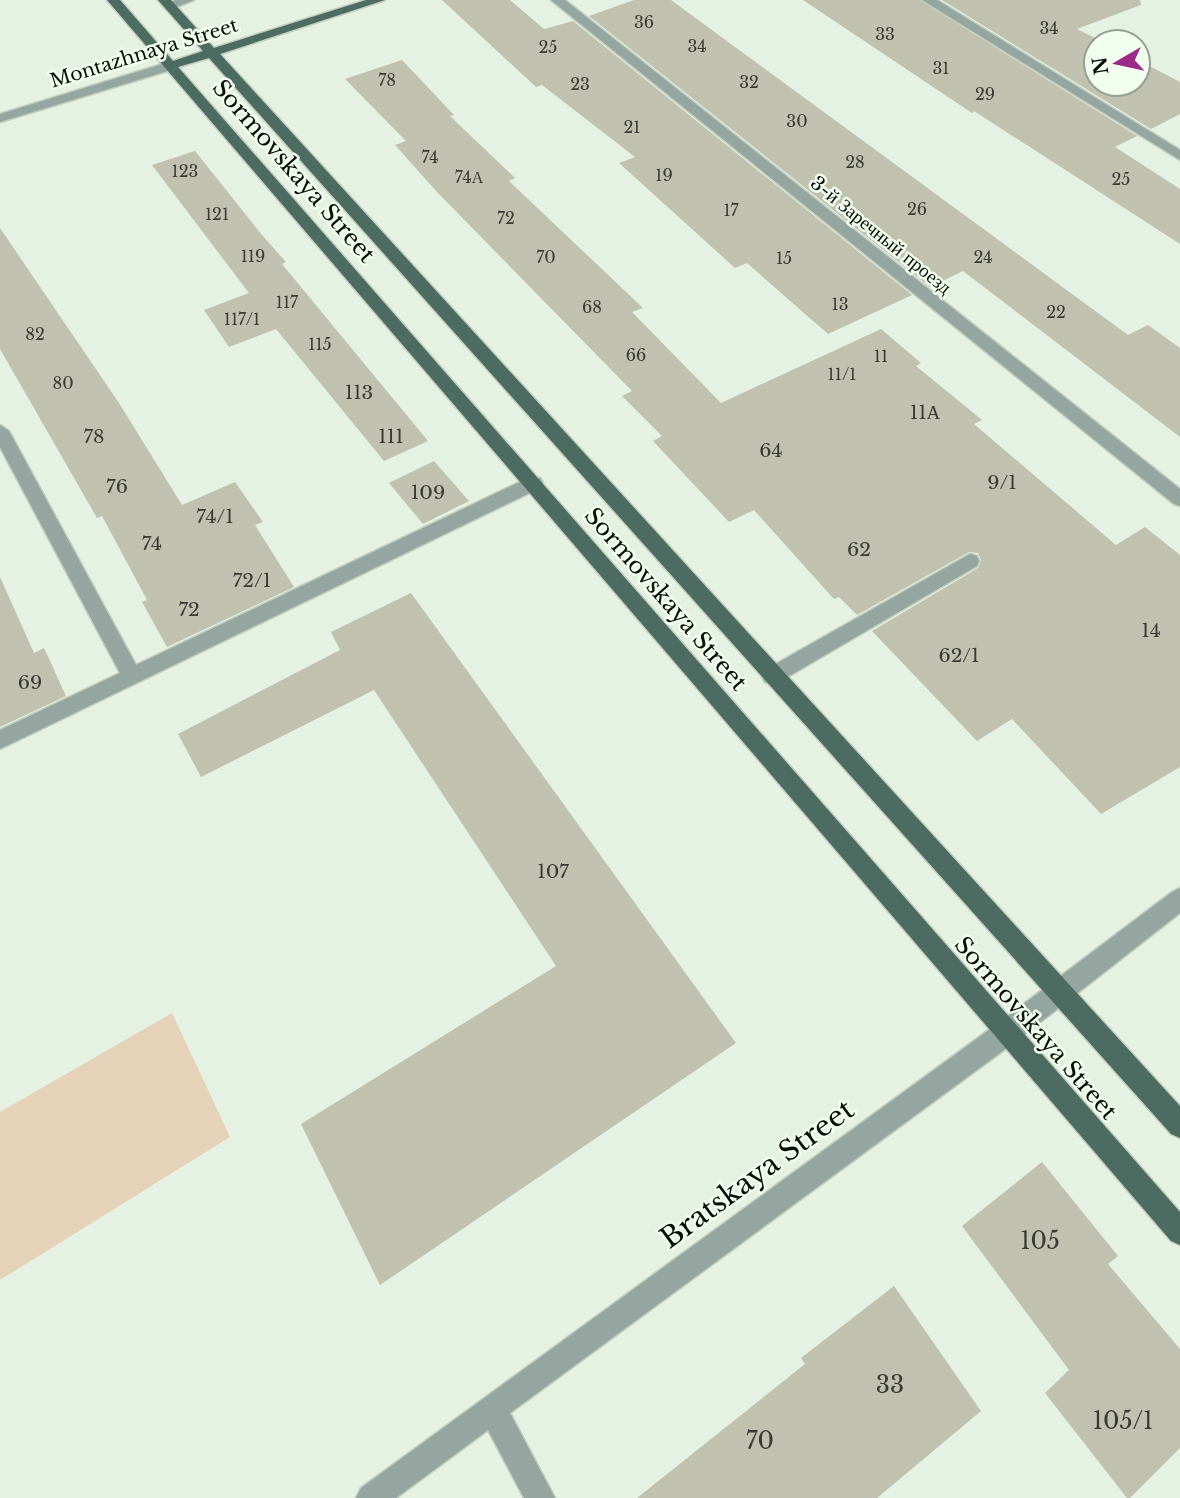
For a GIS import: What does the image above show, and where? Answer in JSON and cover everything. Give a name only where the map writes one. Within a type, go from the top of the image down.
[{"type":"main road","name":"Sormovskaya Street","points":[[113,0],[1180,1232]]},
{"type":"main road","name":"Montazhnaya Street","points":[[169,65],[379,0]]},
{"type":"main road","name":"Sormovskaya Street","points":[[167,3],[1180,1125]]},
{"type":"street","points":[[167,3],[188,0]]},
{"type":"street","name":"3-й Заречный проезд","points":[[557,0],[1180,499]]},
{"type":"street","points":[[928,0],[1180,156]]},
{"type":"street","name":"Montazhnaya Street","points":[[0,118],[169,65]]},
{"type":"street","points":[[0,431],[132,676]]},
{"type":"street","points":[[0,740],[534,483]]},
{"type":"street","points":[[772,676],[970,561]]},
{"type":"street","name":"Bratskaya Street","points":[[371,1498],[1006,1032],[1180,899]]},
{"type":"street","points":[[492,1408],[540,1498]]},
{"type":"shaded area","points":[[172,1013],[230,1137],[0,1280],[0,1112]]},
{"type":"building","points":[[442,0],[510,0],[544,29],[573,21],[912,295],[828,334],[747,263],[735,268],[619,163],[635,157],[542,85],[536,87]]},
{"type":"building","points":[[634,0],[671,0],[1128,335],[1148,325],[1180,348],[1180,437],[963,271],[930,287],[589,16]]},
{"type":"building","points":[[803,0],[920,0],[1137,136],[1115,147],[1180,189],[1180,244],[974,111],[972,113]]},
{"type":"building","points":[[942,0],[1140,0],[1141,5],[1077,29],[1082,32],[1082,86]]},
{"type":"building","points":[[402,60],[454,115],[450,116],[515,178],[509,181],[643,308],[632,312],[721,403],[881,329],[921,363],[916,366],[982,420],[974,424],[1116,545],[1145,527],[1180,555],[1180,767],[1101,814],[1012,719],[977,741],[872,631],[978,568],[981,560],[978,553],[969,552],[857,615],[839,597],[834,599],[754,510],[729,522],[653,441],[662,436],[622,396],[632,391],[437,192],[395,145],[406,141],[345,79]]},
{"type":"building","points":[[1152,67],[1180,82],[1180,114],[1151,129],[1101,98],[1152,98]]},
{"type":"building","points":[[195,151],[286,262],[282,264],[428,441],[384,461],[276,329],[229,347],[204,310],[249,293],[152,165]]},
{"type":"building","points":[[0,228],[119,403],[182,505],[235,482],[263,522],[255,525],[294,587],[167,647],[142,602],[147,600],[102,516],[97,518],[0,349]]},
{"type":"building","points":[[434,461],[469,501],[423,524],[389,483]]},
{"type":"building","points":[[0,577],[34,653],[44,648],[66,696],[0,727]]},
{"type":"building","points":[[411,593],[736,1043],[380,1285],[301,1124],[556,966],[374,690],[201,777],[178,734],[340,650],[331,632]]},
{"type":"building","points":[[1042,1162],[1118,1256],[1108,1264],[1180,1349],[1180,1448],[1130,1498],[1127,1498],[1045,1393],[1069,1370],[962,1226]]},
{"type":"building","points":[[894,1286],[981,1411],[877,1498],[637,1498],[805,1364],[801,1358]]}]
